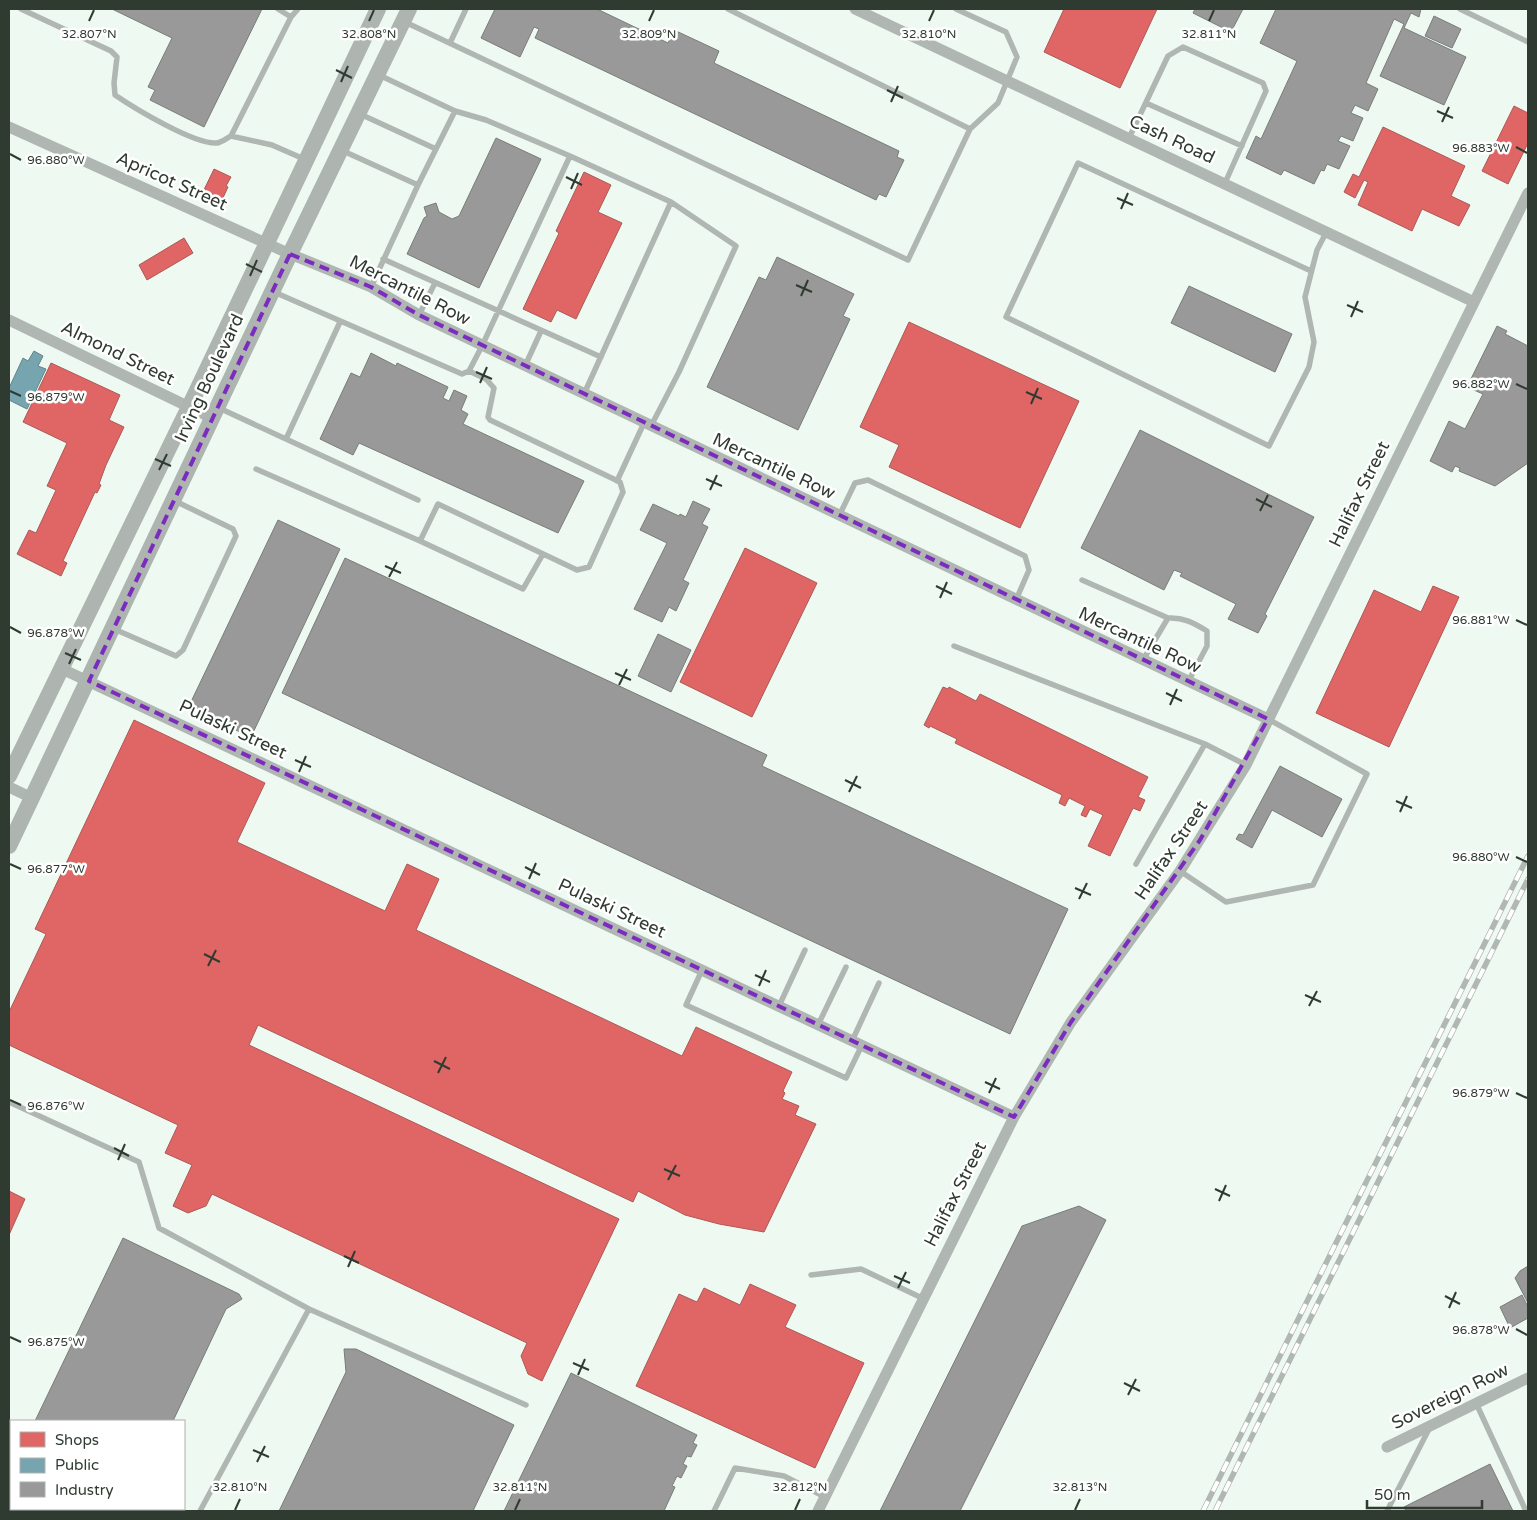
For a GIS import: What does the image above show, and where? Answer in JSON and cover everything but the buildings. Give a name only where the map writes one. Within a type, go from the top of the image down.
[{"type":"main road","name":"Irving Boulevard","points":[[9,776],[60,668],[189,407],[378,9]]},
{"type":"main road","name":"Irving Boulevard","points":[[9,846],[89,681],[272,291],[406,15]]},
{"type":"street","name":"Cash Road","points":[[855,9],[874,13],[1008,80],[1474,302]]},
{"type":"street","name":"Apricot Street","points":[[9,127],[266,243]]},
{"type":"street","name":"Halifax Street","points":[[818,1511],[922,1298],[1014,1117],[1071,1022],[1180,871],[1246,765],[1528,193]]},
{"type":"street","name":"Mercantile Row","points":[[266,243],[371,287],[419,315],[482,346],[1268,719]]},
{"type":"street","name":"Almond Street","points":[[9,320],[189,407],[215,413]]},
{"type":"street","name":"Pulaski Street","points":[[60,668],[1014,1117]]},
{"type":"street","points":[[9,787],[32,798]]},
{"type":"street","name":"Sovereign Row","points":[[1387,1447],[1528,1378]]},
{"type":"lane","points":[[21,9],[111,51],[117,57],[114,83],[115,95],[137,110],[200,140],[218,143],[231,136],[291,17],[298,9]]},
{"type":"lane","points":[[278,9],[291,17]]},
{"type":"lane","points":[[450,43],[466,9]]},
{"type":"lane","points":[[728,9],[970,129]]},
{"type":"lane","points":[[406,15],[450,43],[908,260],[970,129],[998,103],[1017,57],[1006,32],[956,9]]},
{"type":"lane","points":[[1460,9],[1528,42]]},
{"type":"lane","points":[[1129,138],[1168,56],[1183,47],[1263,83],[1266,91],[1225,183]]},
{"type":"lane","points":[[377,74],[454,111],[486,120],[671,202],[736,246],[679,372],[617,481]]},
{"type":"lane","points":[[1146,103],[1242,146]]},
{"type":"lane","points":[[371,287],[454,111]]},
{"type":"lane","points":[[358,113],[436,149]]},
{"type":"lane","points":[[231,136],[272,145],[306,160]]},
{"type":"lane","points":[[340,150],[418,185]]},
{"type":"lane","points":[[272,291],[462,374],[469,371],[570,156]]},
{"type":"lane","points":[[1311,271],[1078,163],[1006,317],[1269,446],[1309,367],[1314,342],[1304,297],[1317,250],[1327,231]]},
{"type":"lane","points":[[584,394],[671,202]]},
{"type":"lane","points":[[383,259],[497,312],[601,357]]},
{"type":"lane","points":[[419,315],[435,283]]},
{"type":"lane","points":[[286,439],[340,322]]},
{"type":"lane","points":[[525,366],[541,331]]},
{"type":"lane","points":[[420,541],[438,504],[577,570],[589,567],[622,492],[617,481],[490,420],[488,417],[494,388],[486,379],[469,371]]},
{"type":"lane","points":[[215,413],[286,439],[418,500]]},
{"type":"lane","points":[[256,469],[420,541],[523,589],[543,554]]},
{"type":"lane","points":[[839,516],[855,483],[868,480],[1025,556],[1030,570],[1016,600]]},
{"type":"lane","points":[[113,629],[176,656],[183,650],[236,536],[233,529],[174,500]]},
{"type":"lane","points":[[1082,580],[1168,618],[1180,617],[1207,631],[1207,646],[1188,682]]},
{"type":"lane","points":[[1143,660],[1168,618]]},
{"type":"lane","points":[[954,646],[1204,744],[1246,765]]},
{"type":"lane","points":[[1180,871],[1226,902],[1313,885],[1367,774],[1268,719]]},
{"type":"lane","points":[[1136,864],[1204,744]]},
{"type":"lane","points":[[779,1006],[805,950]]},
{"type":"lane","points":[[818,1024],[846,967]]},
{"type":"lane","points":[[702,970],[686,1005],[846,1078],[879,983]]},
{"type":"lane","points":[[9,1102],[140,1162],[159,1228],[309,1309],[526,1405]]},
{"type":"lane","points":[[811,1274],[861,1269],[922,1298]]},
{"type":"lane","points":[[200,1511],[309,1309]]},
{"type":"lane","points":[[1476,1403],[1526,1511]]},
{"type":"lane","points":[[1386,1511],[1431,1425]]},
{"type":"lane","points":[[714,1511],[735,1468],[784,1476],[825,1497]]},
{"type":"highlighted area","points":[[290,254],[371,287],[419,315],[1268,719],[1200,840],[1071,1022],[1014,1117],[89,681]]},
{"type":"railway","points":[[1203,1511],[1528,856]]},
{"type":"railway","points":[[1215,1511],[1528,879]]}]
